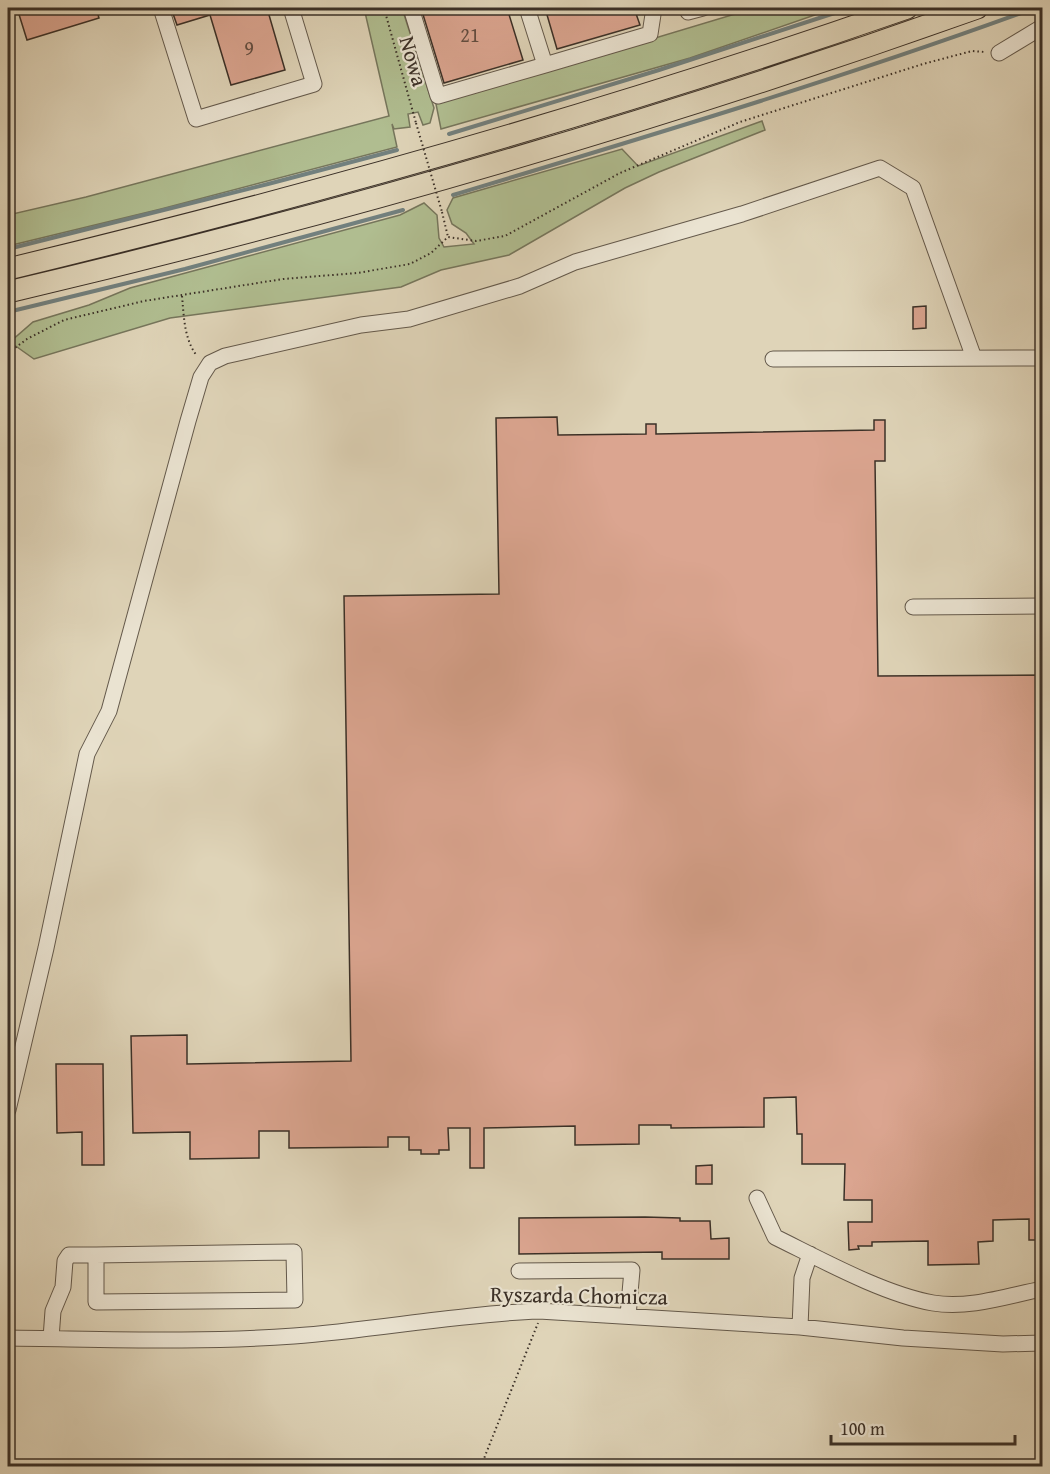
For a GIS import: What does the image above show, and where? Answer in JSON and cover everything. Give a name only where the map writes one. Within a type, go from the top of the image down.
[{"type":"highway","points":[[8,269],[446,154],[750,61],[907,8]]},
{"type":"highway","points":[[8,292],[120,266],[451,177],[706,99],[977,8]]},
{"type":"street","points":[[160,8],[196,118],[314,84],[291,8]]},
{"type":"street","points":[[411,8],[438,96],[650,34],[654,8]]},
{"type":"street","points":[[527,8],[545,65]]},
{"type":"street","points":[[687,8],[688,12],[703,8]]},
{"type":"street","points":[[999,53],[1042,27]]},
{"type":"street","points":[[8,1110],[46,948],[87,753],[109,711],[191,410],[201,377],[210,363],[225,356],[362,325],[410,319],[520,285],[574,262],[742,214],[880,168],[913,188],[974,358]]},
{"type":"street","points":[[773,359],[1042,358]]},
{"type":"street","points":[[913,608],[1042,606]]},
{"type":"street","points":[[757,1198],[775,1236],[886,1289],[933,1303],[976,1303],[1042,1289]]},
{"type":"street","points":[[51,1338],[53,1311],[63,1287],[65,1261],[69,1255],[294,1252],[295,1300],[96,1302],[96,1255]]},
{"type":"street","points":[[800,1327],[802,1278],[810,1254]]},
{"type":"street","points":[[519,1271],[632,1270],[628,1316]]},
{"type":"street","name":"Ryszarda Chomicza","points":[[8,1338],[205,1339],[294,1336],[498,1312],[539,1311],[800,1327],[1003,1344],[1042,1343]]},
{"type":"path","name":"Nowa","points":[[384,8],[448,237]]},
{"type":"path","points":[[8,353],[27,339],[64,320],[144,301],[284,279],[357,273],[410,264],[431,253],[448,237],[476,241],[505,236],[620,172],[740,122],[972,51],[999,53]]},
{"type":"path","points":[[182,296],[185,329],[190,347],[197,356],[210,363]]},
{"type":"path","points":[[481,1467],[538,1328],[539,1311]]},
{"type":"green space","points":[[364,8],[402,8],[434,108],[430,123],[423,125],[418,112],[408,114],[410,127],[394,129],[392,124],[397,147],[161,209],[8,246],[8,215],[86,197],[389,116]]},
{"type":"green space","points":[[755,8],[835,8],[690,58],[441,129],[436,104]]},
{"type":"green space","points":[[762,121],[765,130],[625,188],[509,255],[441,270],[401,287],[170,318],[34,359],[10,342],[33,322],[89,305],[130,288],[400,215],[424,203],[437,215],[439,238],[444,247],[474,244],[466,233],[452,224],[447,210],[453,198],[622,149],[638,166]]},
{"type":"building","points":[[17,8],[96,8],[99,18],[27,40]]},
{"type":"building","points":[[171,8],[267,8],[285,70],[231,85],[210,15],[177,25]]},
{"type":"building","points":[[421,8],[507,8],[523,60],[444,83]]},
{"type":"building","points":[[545,8],[634,8],[640,25],[557,49]]},
{"type":"building","points":[[926,306],[926,328],[913,329],[913,307]]},
{"type":"building","points":[[557,417],[558,435],[646,434],[646,424],[656,424],[656,434],[874,430],[874,420],[885,420],[885,461],[875,461],[878,676],[1042,675],[1042,1240],[1029,1240],[1029,1219],[993,1220],[993,1241],[978,1242],[979,1264],[928,1265],[928,1241],[872,1242],[872,1246],[858,1246],[859,1249],[849,1250],[848,1222],[872,1222],[872,1200],[844,1200],[845,1164],[802,1164],[802,1134],[797,1134],[796,1097],[764,1098],[764,1127],[671,1128],[671,1125],[639,1125],[639,1144],[575,1145],[575,1126],[484,1128],[484,1168],[470,1168],[470,1128],[448,1128],[449,1150],[439,1150],[439,1154],[421,1154],[421,1150],[409,1150],[409,1137],[388,1137],[388,1147],[289,1148],[289,1131],[259,1131],[259,1158],[190,1159],[190,1132],[133,1133],[131,1036],[187,1035],[187,1064],[351,1061],[344,596],[499,594],[496,418]]},
{"type":"building","points":[[56,1064],[103,1064],[104,1165],[82,1165],[82,1132],[57,1133]]},
{"type":"building","points":[[712,1165],[712,1184],[696,1184],[696,1166]]},
{"type":"building","points":[[519,1218],[680,1218],[680,1221],[710,1221],[711,1239],[729,1238],[729,1259],[662,1259],[662,1252],[519,1254]]},
{"type":"waterway","points":[[449,134],[659,70],[850,8]]},
{"type":"waterway","points":[[453,195],[819,82],[1035,8]]},
{"type":"waterway","points":[[8,249],[397,150]]},
{"type":"waterway","points":[[8,312],[185,269],[403,210]]}]
